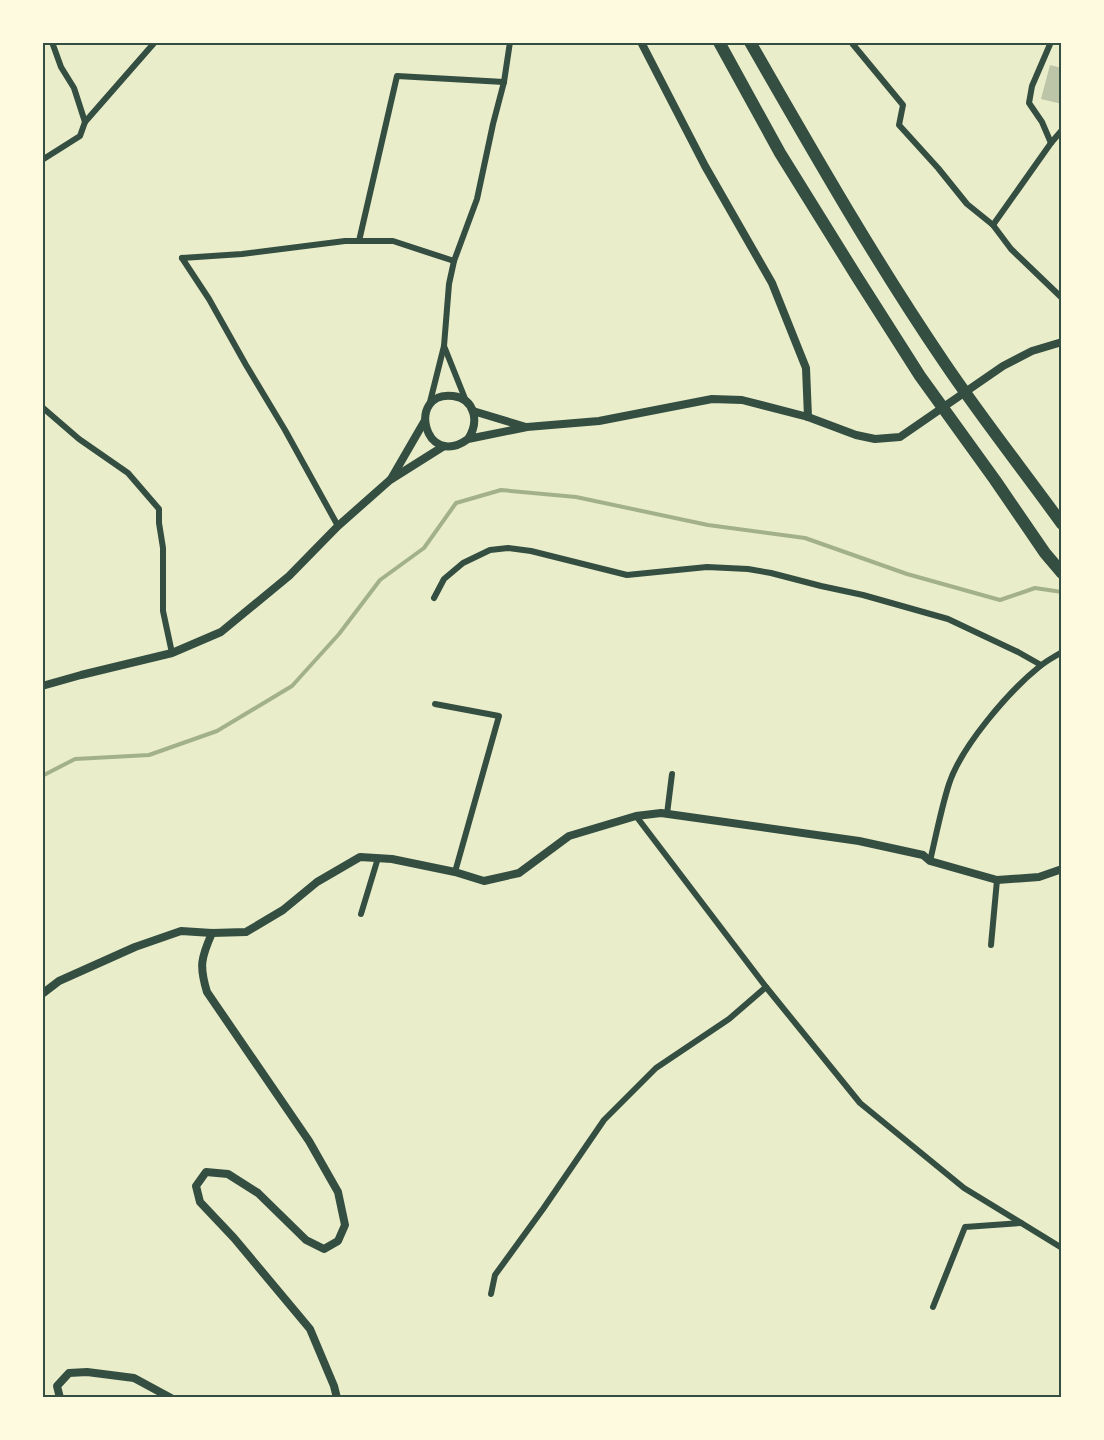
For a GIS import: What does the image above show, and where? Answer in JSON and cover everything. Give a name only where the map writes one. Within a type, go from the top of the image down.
[{"type":"highway","points":[[719,42],[780,153],[920,376],[1045,553],[1062,573]]},
{"type":"highway","points":[[750,42],[801,132],[944,363],[1062,524]]},
{"type":"street","points":[[52,42],[61,67],[74,88],[85,122]]},
{"type":"street","points":[[42,160],[80,136],[85,122],[155,42]]},
{"type":"street","points":[[444,346],[466,401],[475,415],[473,432],[461,444],[453,446],[444,446],[430,437],[424,422],[425,414],[444,346],[449,284],[454,261],[477,199],[504,82],[510,42]]},
{"type":"street","points":[[641,42],[705,166],[772,283],[806,368],[808,417]]},
{"type":"street","points":[[851,42],[903,105],[898,125],[938,168],[967,204],[993,225],[1011,249],[1062,298]]},
{"type":"street","points":[[1051,42],[1032,86],[1029,103],[1042,122],[1051,143]]},
{"type":"street","points":[[359,241],[397,76],[504,82]]},
{"type":"street","points":[[993,225],[1062,130]]},
{"type":"street","points":[[338,526],[209,299],[182,258],[242,254],[345,241],[393,241],[454,261]]},
{"type":"street","points":[[468,439],[527,427],[599,421],[712,399],[741,400],[808,417],[838,429],[874,439],[900,437],[1003,366],[1032,351],[1062,342]]},
{"type":"street","points":[[428,406],[441,396],[458,396],[466,401]]},
{"type":"street","points":[[42,407],[79,439],[128,473],[159,509],[163,548],[163,611],[172,653]]},
{"type":"street","points":[[473,411],[527,427]]},
{"type":"street","points":[[390,480],[424,422]]},
{"type":"street","points":[[42,686],[172,653],[221,632],[289,576],[338,526],[390,480],[444,446]]},
{"type":"street","points":[[435,598],[444,579],[463,563],[490,550],[508,548],[531,551],[627,575],[707,567],[748,569],[863,596],[948,620],[1041,665]]},
{"type":"street","points":[[930,861],[949,783],[972,741],[1002,703],[1029,675],[1062,652]]},
{"type":"street","points":[[435,704],[500,716],[456,872]]},
{"type":"street","points":[[667,814],[672,774]]},
{"type":"street","points":[[42,994],[59,981],[135,947],[181,931],[246,932],[283,910],[317,882],[360,857],[392,859],[456,872],[484,881],[519,873],[569,836],[636,816],[661,813],[859,841],[923,855],[930,861],[997,880],[1040,877],[1062,869]]},
{"type":"street","points":[[636,816],[766,987],[860,1103],[964,1188],[1062,1248]]},
{"type":"street","points":[[361,914],[378,858]]},
{"type":"street","points":[[991,945],[997,880]]},
{"type":"street","points":[[212,933],[202,955],[202,975],[207,992],[309,1141],[338,1192],[345,1225],[338,1241],[324,1249],[306,1240],[258,1193],[228,1174],[206,1172],[196,1186],[200,1202],[234,1238],[310,1329],[337,1398]]},
{"type":"street","points":[[491,1294],[495,1275],[604,1120],[656,1068],[729,1019],[766,987]]},
{"type":"street","points":[[933,1307],[965,1227],[1022,1223]]},
{"type":"street","points":[[60,1398],[57,1386],[69,1373],[87,1372],[134,1378],[171,1398]]},
{"type":"building","points":[[1050,65],[1062,68],[1062,104],[1041,99]]},
{"type":"waterway","points":[[42,776],[75,759],[149,755],[217,731],[292,686],[339,634],[380,580],[424,548],[456,503],[501,490],[576,497],[708,525],[805,538],[907,574],[1000,600],[1035,588],[1062,592]]}]
